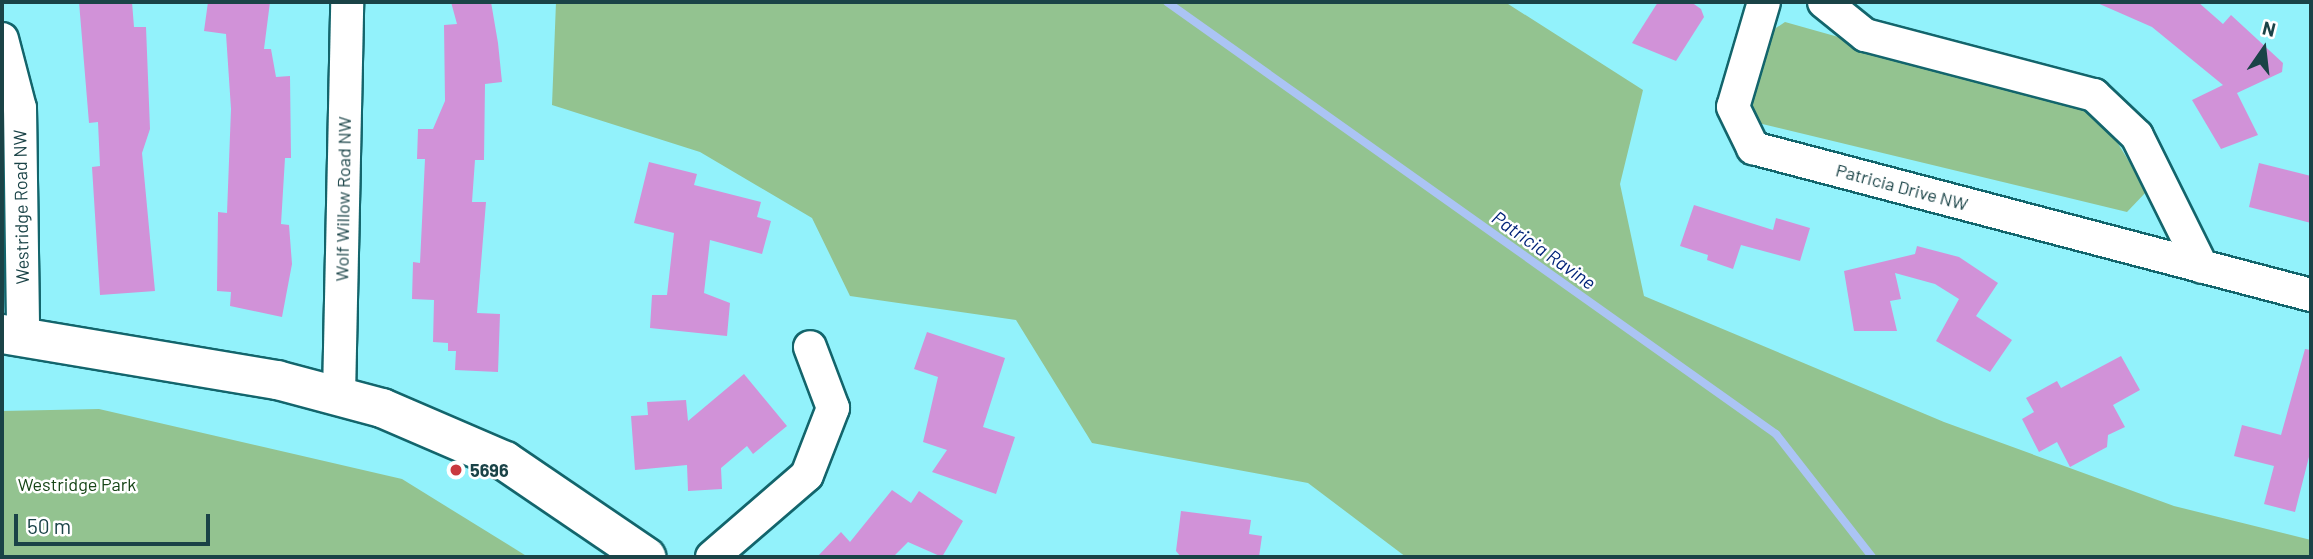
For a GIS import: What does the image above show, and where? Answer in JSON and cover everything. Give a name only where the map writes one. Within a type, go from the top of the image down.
[{"type":"street","name":"Wolf Willow Road NW","points":[[338,396],[346,2]]},
{"type":"street","name":"Patricia Drive NW","points":[[1764,2],[1733,107],[1753,148],[2311,295]]},
{"type":"street","points":[[1824,2],[1865,35],[2094,95],[2137,136],[2202,267]]},
{"type":"street","name":"Westridge Road NW","points":[[2,39],[20,108],[12,335]]},
{"type":"street","points":[[12,335],[338,396],[424,423],[505,461],[646,557]]},
{"type":"street","points":[[712,557],[807,475],[833,408],[810,347]]},
{"type":"green space","points":[[556,2],[1505,2],[1643,90],[1620,184],[1644,296],[1944,422],[2174,506],[2311,540],[2311,557],[1406,557],[1308,483],[1092,443],[1016,320],[850,296],[812,218],[700,152],[552,105]]},
{"type":"green space","points":[[1785,22],[2073,103],[2108,127],[2147,191],[2127,212],[1754,122],[1743,101],[1767,34]]},
{"type":"green space","name":"Westridge Park","points":[[99,409],[402,479],[528,557],[2,557],[2,411]]},
{"type":"building","points":[[79,2],[132,2],[134,27],[146,27],[150,129],[142,153],[155,291],[100,295],[92,167],[100,166],[98,122],[89,123]]},
{"type":"building","points":[[208,2],[270,2],[264,49],[271,49],[276,77],[290,76],[291,158],[285,158],[281,224],[289,225],[292,264],[282,317],[230,306],[231,292],[217,291],[218,212],[227,213],[231,109],[226,34],[204,31]]},
{"type":"building","points":[[451,2],[491,2],[498,43],[502,82],[485,84],[484,160],[475,160],[472,202],[486,202],[477,313],[500,314],[498,372],[455,370],[456,351],[448,351],[448,343],[433,342],[434,300],[412,299],[413,262],[420,263],[425,159],[417,159],[418,129],[433,129],[445,101],[444,25],[457,24]]},
{"type":"building","points":[[1658,2],[1691,2],[1701,9],[1704,17],[1676,61],[1632,43]]},
{"type":"building","points":[[2095,2],[2198,2],[2223,24],[2231,15],[2283,63],[2282,72],[2237,93],[2258,135],[2221,149],[2192,100],[2223,85],[2152,27]]},
{"type":"building","points":[[649,162],[697,174],[694,185],[761,202],[757,217],[771,221],[762,254],[710,240],[704,293],[730,303],[727,336],[650,328],[652,295],[667,295],[674,233],[634,223]]},
{"type":"building","points":[[2259,163],[2311,176],[2311,223],[2249,207]]},
{"type":"building","points":[[1694,205],[1773,230],[1776,218],[1810,228],[1800,261],[1741,245],[1733,269],[1707,260],[1708,255],[1680,246]]},
{"type":"building","points":[[1917,246],[1959,257],[1998,283],[1976,316],[2012,340],[1990,372],[1936,341],[1959,299],[1935,284],[1895,273],[1901,299],[1890,301],[1897,331],[1854,331],[1844,271],[1915,254]]},
{"type":"building","points":[[927,332],[1005,358],[983,427],[1015,437],[996,494],[932,472],[947,450],[923,442],[938,377],[914,369]]},
{"type":"building","points":[[2305,349],[2311,350],[2311,449],[2295,512],[2264,504],[2274,466],[2234,456],[2242,425],[2281,435]]},
{"type":"building","points":[[2121,356],[2140,390],[2113,405],[2125,427],[2108,435],[2107,447],[2070,467],[2057,442],[2039,452],[2022,419],[2034,412],[2026,398],[2057,381],[2061,388]]},
{"type":"building","points":[[744,374],[787,426],[753,454],[747,446],[721,468],[722,489],[688,491],[687,465],[635,470],[631,416],[648,415],[647,402],[686,400],[688,421]]},
{"type":"building","points":[[892,490],[911,503],[919,491],[963,521],[942,557],[908,542],[893,557],[817,557],[841,532],[850,542]]},
{"type":"building","points":[[1181,511],[1251,520],[1249,534],[1262,536],[1259,557],[1181,557],[1176,551]]},
{"type":"waterway","name":"Patricia Ravine","points":[[1167,2],[1776,434],[1872,557]]},
{"type":"place","name":"5696","points":[[456,470]]}]
